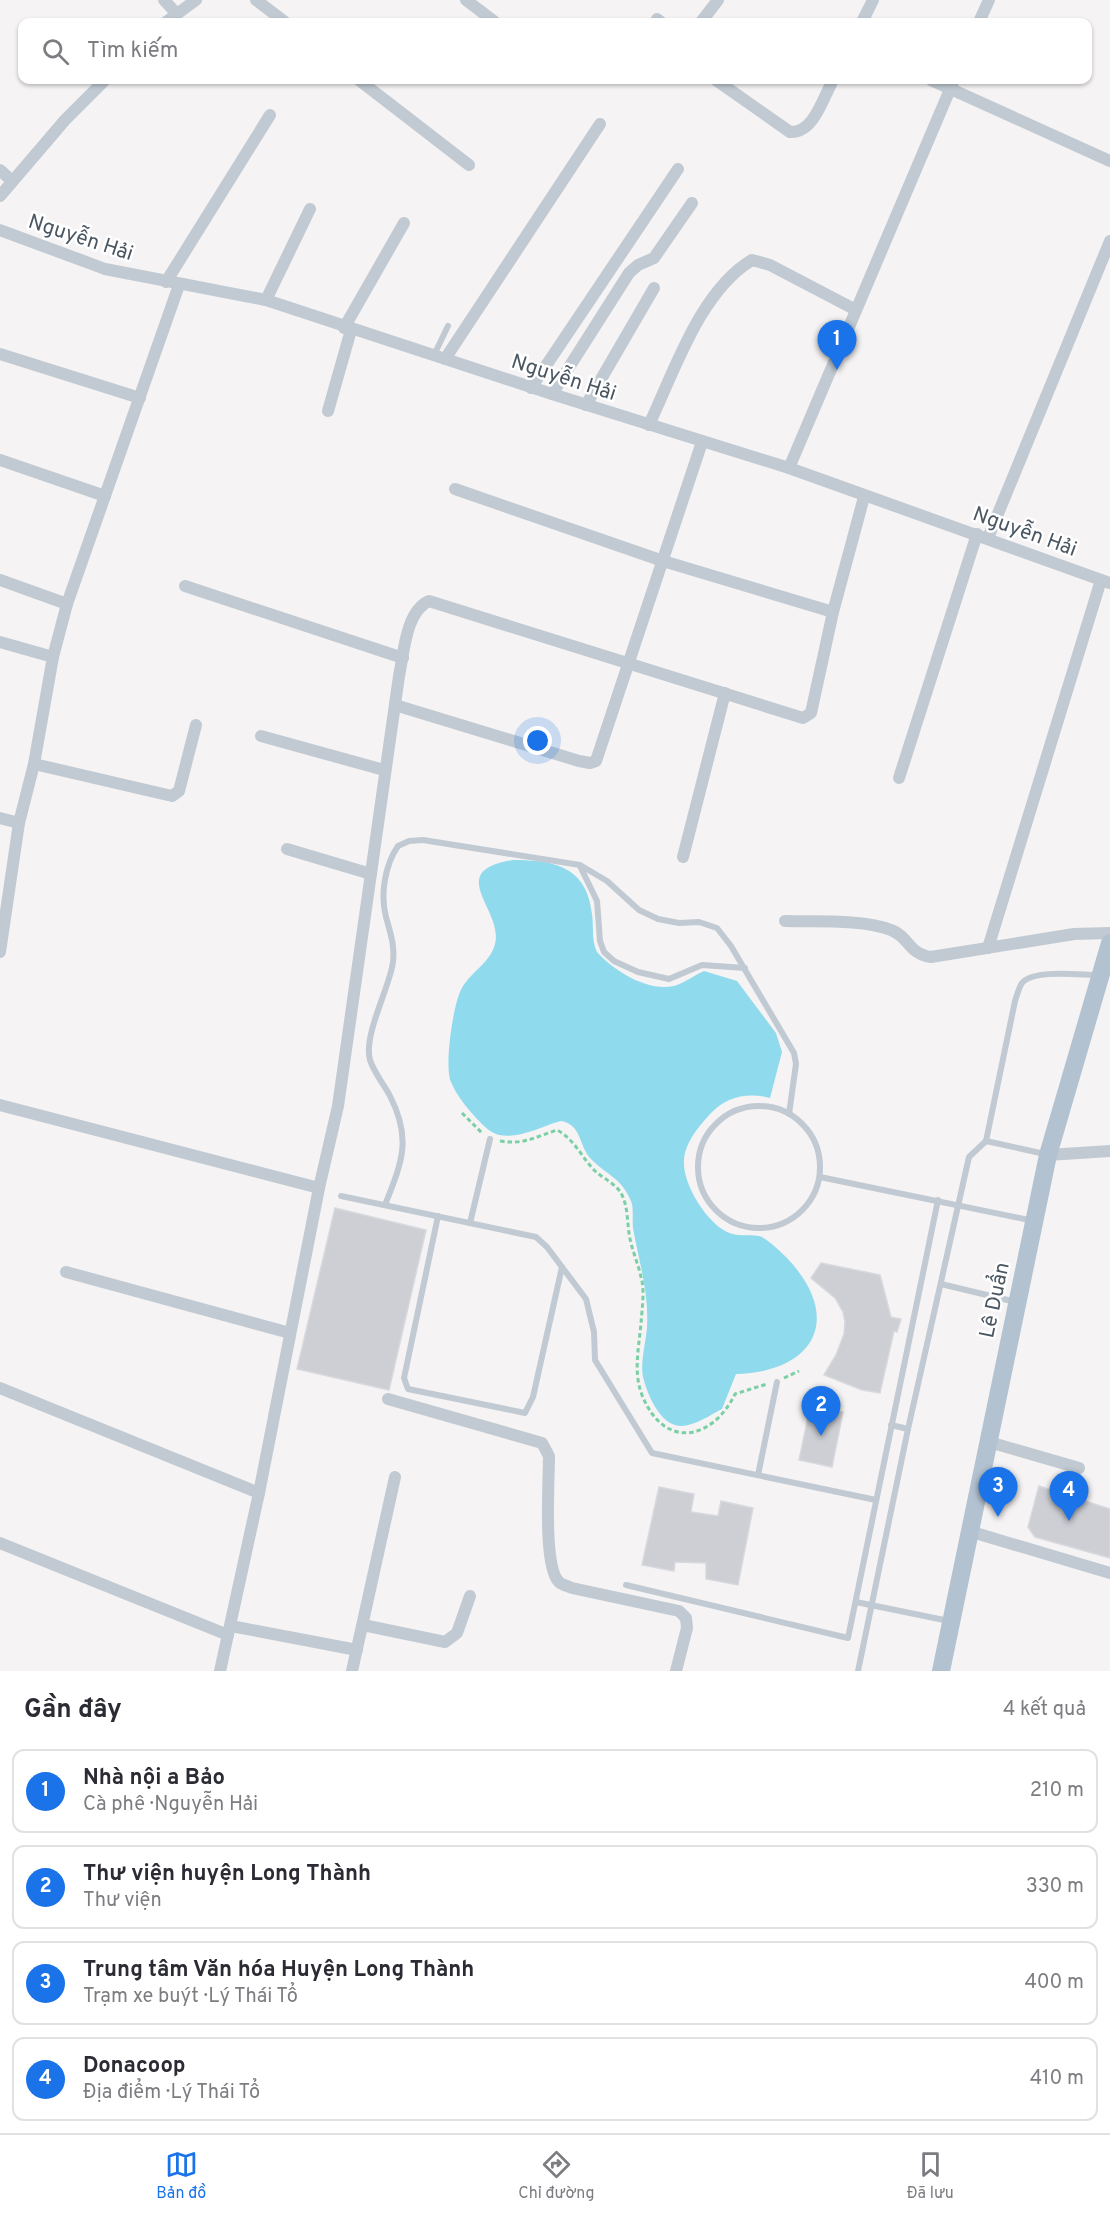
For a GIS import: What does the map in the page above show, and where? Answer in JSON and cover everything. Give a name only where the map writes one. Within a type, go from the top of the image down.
[{"type":"main road","name":"Lê Duẩn","points":[[941,1671],[972,1532],[1016,1302],[1048,1155],[1110,943]]},
{"type":"street","points":[[164,0],[176,14]]},
{"type":"street","points":[[171,18],[196,0]]},
{"type":"street","points":[[256,0],[280,18]]},
{"type":"street","points":[[466,0],[490,18]]},
{"type":"street","points":[[704,18],[718,0]]},
{"type":"street","points":[[864,18],[873,0]]},
{"type":"street","points":[[981,18],[989,0]]},
{"type":"street","points":[[0,196],[101,84]]},
{"type":"street","points":[[364,84],[469,165]]},
{"type":"street","points":[[722,84],[790,132],[800,133],[808,127],[831,84]]},
{"type":"street","points":[[789,468],[952,84],[1110,162]]},
{"type":"street","points":[[166,282],[270,116]]},
{"type":"street","points":[[440,357],[600,124]]},
{"type":"street","points":[[0,170],[12,181]]},
{"type":"street","points":[[531,388],[678,170]]},
{"type":"street","points":[[552,394],[629,273],[638,265],[654,258],[681,223],[692,203]]},
{"type":"street","points":[[266,300],[310,209]]},
{"type":"street","points":[[328,411],[348,329],[404,223]]},
{"type":"street","name":"Nguyễn Hải","points":[[0,230],[105,269],[266,300],[531,388],[789,468],[1106,581]]},
{"type":"street","points":[[899,778],[982,536],[1110,241]]},
{"type":"street","points":[[649,425],[683,351],[711,299],[734,271],[752,260],[770,266],[856,310]]},
{"type":"street","points":[[0,952],[19,823],[34,764],[53,657],[67,603],[179,285]]},
{"type":"street","points":[[586,405],[654,288]]},
{"type":"street","points":[[0,354],[140,398]]},
{"type":"street","points":[[395,705],[593,763],[599,755],[702,442]]},
{"type":"street","points":[[0,460],[105,496]]},
{"type":"street","points":[[455,489],[663,561],[833,612]]},
{"type":"street","points":[[220,1671],[259,1493],[319,1188],[338,1106],[384,770],[403,658],[413,615],[419,605],[429,601],[803,718],[808,717],[811,713],[833,612],[864,496]]},
{"type":"street","points":[[0,580],[67,603]]},
{"type":"street","points":[[988,948],[1106,581]]},
{"type":"street","points":[[185,586],[403,658]]},
{"type":"street","points":[[0,642],[53,657]]},
{"type":"street","points":[[683,857],[725,693]]},
{"type":"street","points":[[34,764],[172,796],[179,791],[196,725]]},
{"type":"street","points":[[261,736],[384,770]]},
{"type":"street","points":[[0,818],[19,823]]},
{"type":"street","points":[[286,849],[371,874]]},
{"type":"street","points":[[785,921],[882,927],[901,936],[919,955],[931,957],[1074,934],[1110,933]]},
{"type":"street","points":[[0,1105],[319,1188]]},
{"type":"street","points":[[1048,1155],[1110,1151]]},
{"type":"street","points":[[66,1272],[290,1333]]},
{"type":"street","points":[[0,1388],[259,1493]]},
{"type":"street","points":[[388,1399],[542,1443],[547,1448],[549,1456],[549,1554],[554,1573],[560,1582],[572,1588],[679,1611],[686,1618],[687,1628],[676,1671]]},
{"type":"street","points":[[989,1442],[1079,1468]]},
{"type":"street","points":[[352,1671],[395,1477]]},
{"type":"street","points":[[972,1532],[1110,1573]]},
{"type":"street","points":[[0,1543],[230,1630],[357,1650]]},
{"type":"street","points":[[363,1625],[445,1642],[458,1633],[470,1596]]},
{"type":"lane","points":[[440,357],[448,326]]},
{"type":"lane","points":[[385,1205],[397,1174],[404,1139],[402,1120],[369,1058],[380,999],[393,963],[393,941],[385,915],[384,894],[392,855],[398,846],[409,841],[423,840],[580,865],[607,881],[639,910],[658,919],[679,923],[699,922],[717,928],[745,968],[794,1053],[796,1064],[789,1114]]},
{"type":"lane","points":[[580,865],[597,901],[600,941],[604,952],[614,961],[647,975],[669,979],[702,965],[745,968]]},
{"type":"lane","points":[[858,1671],[958,1204],[969,1158],[986,1141],[1015,1001],[1022,984],[1029,977],[1100,975]]},
{"type":"lane","points":[[748,1107],[769,1107],[789,1114],[803,1125],[814,1141],[820,1158],[820,1177],[813,1196],[801,1213],[783,1224],[763,1229],[743,1226],[724,1218],[709,1203],[700,1185],[698,1164],[702,1144],[713,1126],[729,1114],[748,1107]]},
{"type":"lane","points":[[470,1224],[490,1139]]},
{"type":"lane","points":[[986,1141],[1048,1155]]},
{"type":"lane","points":[[820,1177],[1034,1221]]},
{"type":"lane","points":[[341,1196],[536,1238],[586,1299],[594,1332],[595,1360],[652,1453],[876,1500]]},
{"type":"lane","points":[[626,1585],[848,1638],[938,1200]]},
{"type":"lane","points":[[438,1216],[404,1378],[408,1389],[525,1413],[533,1397],[562,1268]]},
{"type":"lane","points":[[941,1284],[1016,1302]]},
{"type":"lane","points":[[758,1475],[777,1382]]},
{"type":"lane","points":[[891,1425],[908,1429]]},
{"type":"lane","points":[[856,1602],[952,1622]]},
{"type":"path","points":[[462,1113],[490,1139],[512,1143],[534,1140],[556,1130],[566,1135],[597,1173],[621,1192],[627,1207],[629,1234],[642,1279],[637,1368],[642,1394],[652,1412],[665,1426],[681,1434],[691,1434],[715,1424],[726,1413],[735,1394],[777,1382],[799,1371]]},
{"type":"water","points":[[513,860],[555,865],[576,876],[589,898],[597,952],[621,972],[642,983],[664,987],[678,985],[704,971],[737,981],[776,1033],[782,1052],[770,1098],[754,1095],[738,1097],[717,1107],[690,1140],[685,1153],[684,1169],[697,1201],[719,1227],[735,1234],[762,1237],[787,1258],[804,1280],[814,1301],[817,1321],[812,1338],[802,1352],[785,1363],[763,1371],[736,1374],[722,1409],[693,1424],[675,1425],[663,1418],[650,1398],[643,1377],[642,1365],[647,1327],[646,1302],[633,1228],[632,1204],[623,1187],[590,1158],[576,1131],[568,1123],[561,1121],[523,1134],[499,1135],[489,1130],[477,1119],[462,1102],[451,1082],[448,1063],[457,1000],[468,979],[489,957],[495,944],[492,918],[481,893],[479,882],[482,873],[492,865]]},
{"type":"building","points":[[335,1208],[426,1230],[389,1390],[297,1369]]},
{"type":"building","points":[[821,1263],[880,1275],[891,1317],[901,1319],[897,1332],[894,1331],[880,1393],[862,1390],[824,1375],[836,1355],[844,1334],[845,1322],[843,1312],[835,1298],[811,1278]]},
{"type":"building","points":[[812,1398],[835,1401],[833,1410],[843,1412],[832,1467],[799,1460]]},
{"type":"building","points":[[1039,1486],[1110,1509],[1110,1558],[1035,1537],[1028,1527]]},
{"type":"building","points":[[659,1487],[694,1494],[691,1512],[718,1516],[721,1501],[753,1508],[738,1585],[706,1579],[706,1563],[675,1562],[674,1571],[642,1565]]},
{"type":"place","name":"Nhà nội a Bảo","points":[[837,370]]},
{"type":"place","name":"Thư viện huyện Long Thành","points":[[821,1436]]},
{"type":"place","name":"Trung tâm Văn hóa Huyện Long Thành","points":[[998,1517]]},
{"type":"place","name":"Donacoop","points":[[1069,1521]]}]
